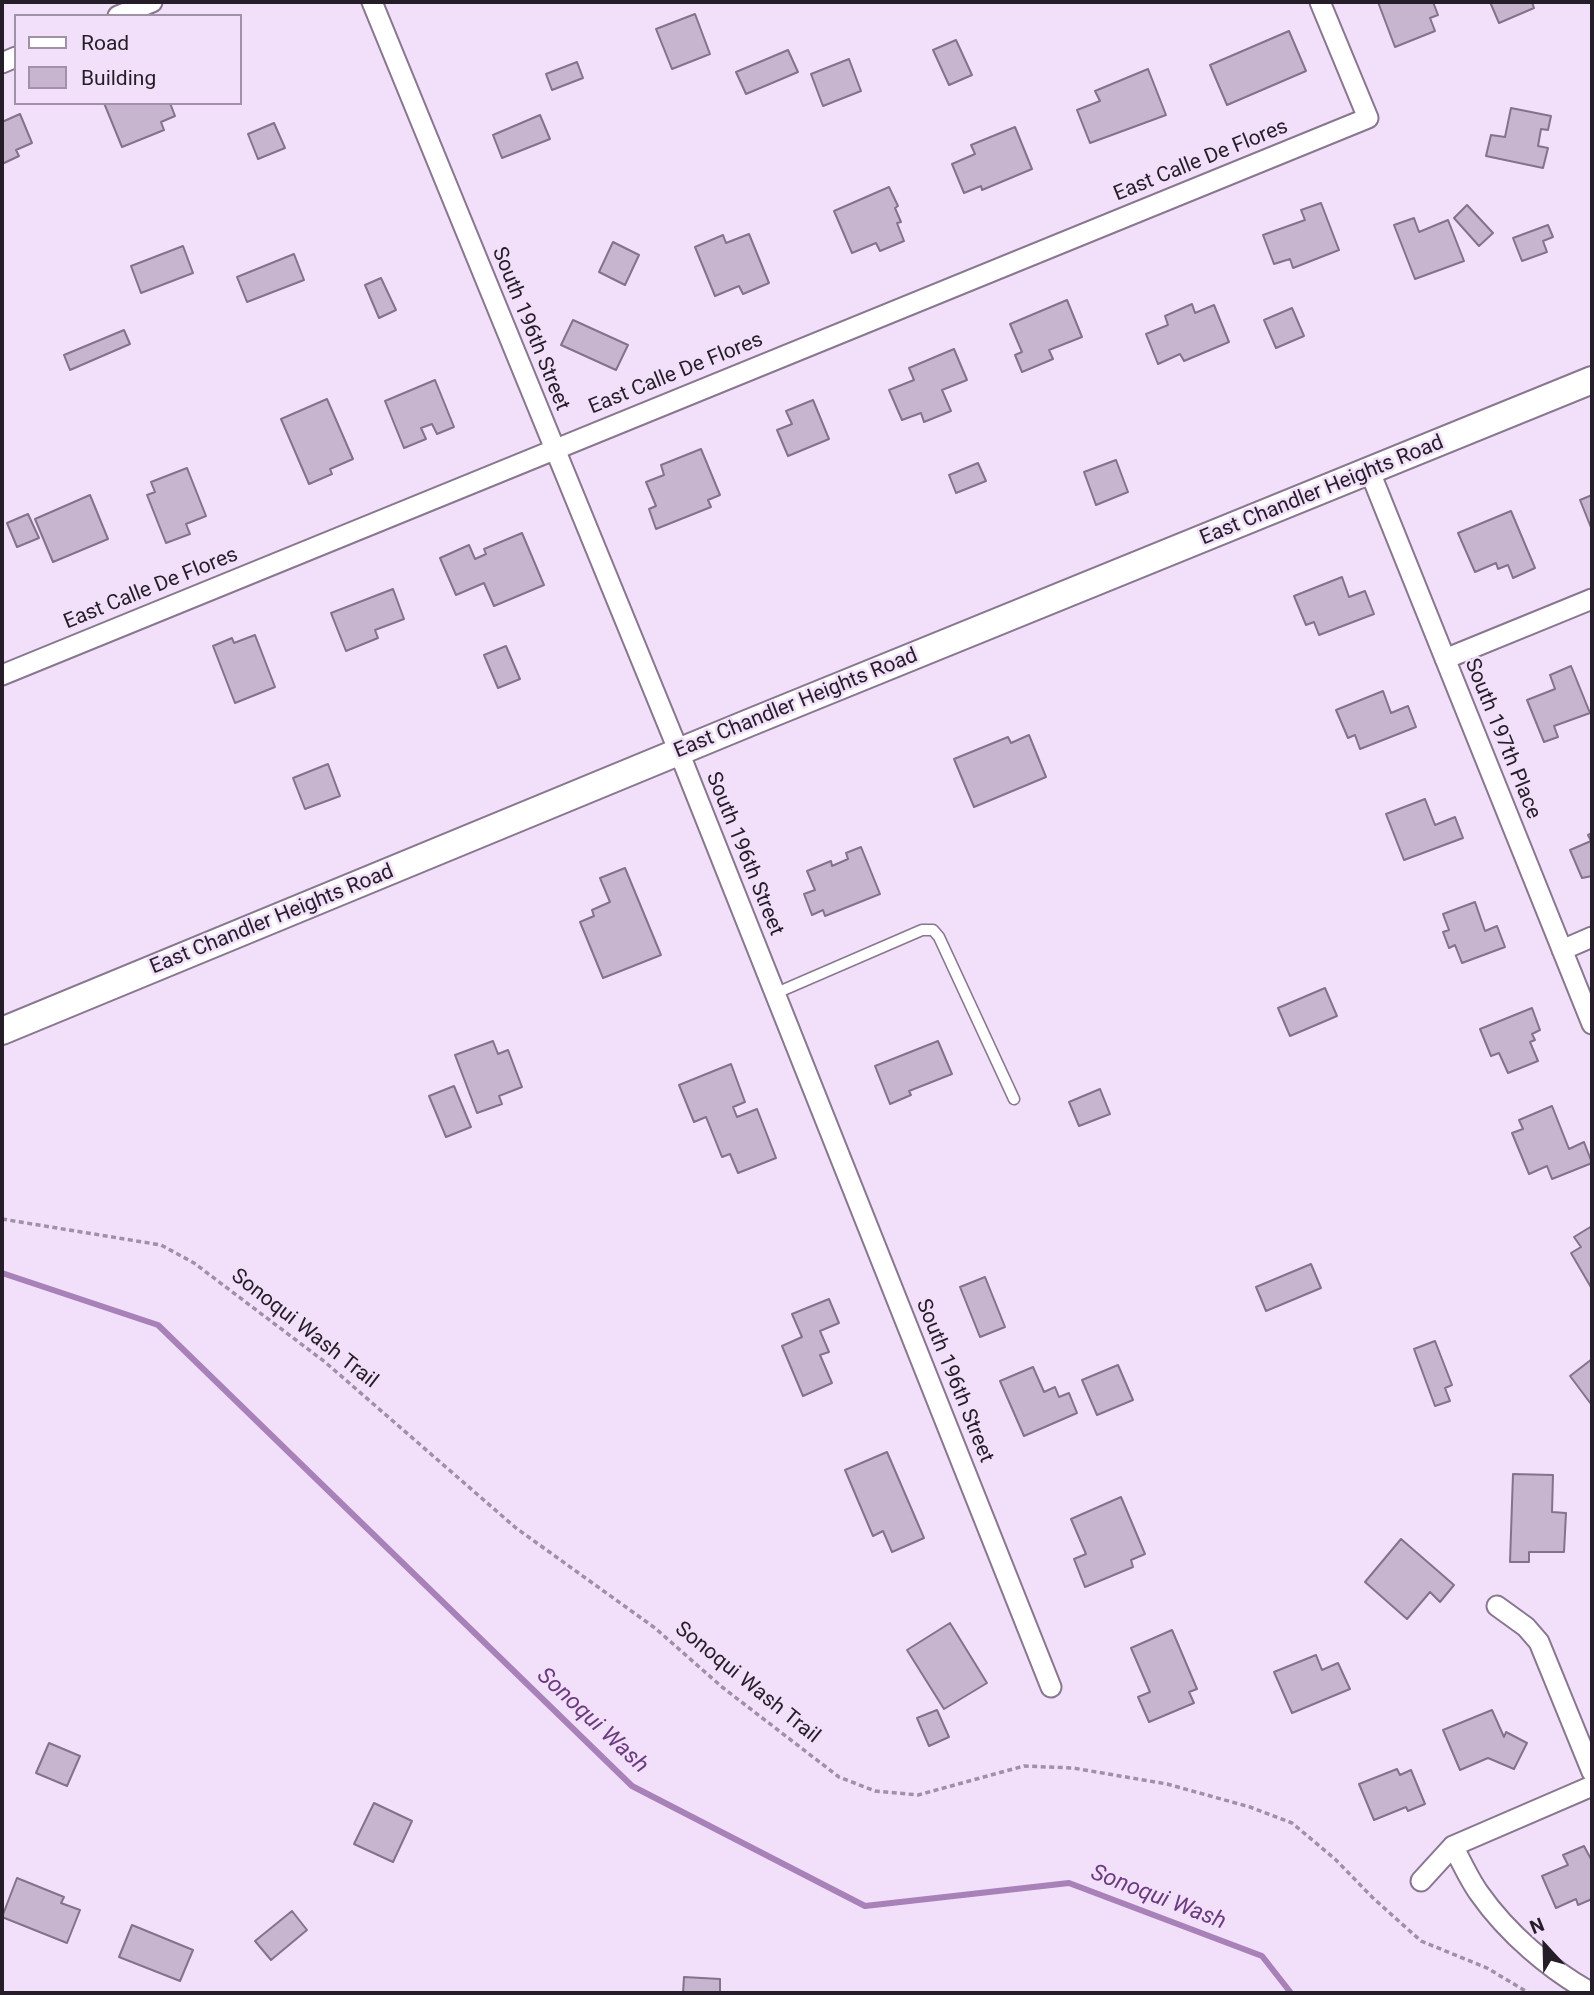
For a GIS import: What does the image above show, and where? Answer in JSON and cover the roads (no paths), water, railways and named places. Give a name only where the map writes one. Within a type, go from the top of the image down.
[{"type":"main road","name":"East Chandler Heights Road","points":[[2,1031],[1592,380]]},
{"type":"street","points":[[123,14],[152,2]]},
{"type":"street","name":"South 196th Street","points":[[372,2],[679,752],[1051,1687]]},
{"type":"street","name":"East Calle De Flores","points":[[2,675],[1368,118],[1320,2]]},
{"type":"street","name":"South 197th Place","points":[[1370,471],[1592,1024]]},
{"type":"street","points":[[1445,659],[1592,600]]},
{"type":"street","points":[[1562,950],[1592,937]]},
{"type":"street","points":[[1497,1606],[1526,1627],[1539,1642],[1592,1772]]},
{"type":"street","points":[[1420,1881],[1453,1846],[1592,1786]]},
{"type":"street","points":[[1453,1846],[1478,1893],[1498,1916],[1531,1949],[1572,1983],[1592,1993]]},
{"type":"lane","points":[[774,994],[922,930],[933,930],[939,937],[1014,1099]]},
{"type":"waterway","name":"Sonoqui Wash","points":[[2,1273],[158,1325],[632,1786],[865,1906],[1069,1883],[1262,1956],[1291,1993]]}]
